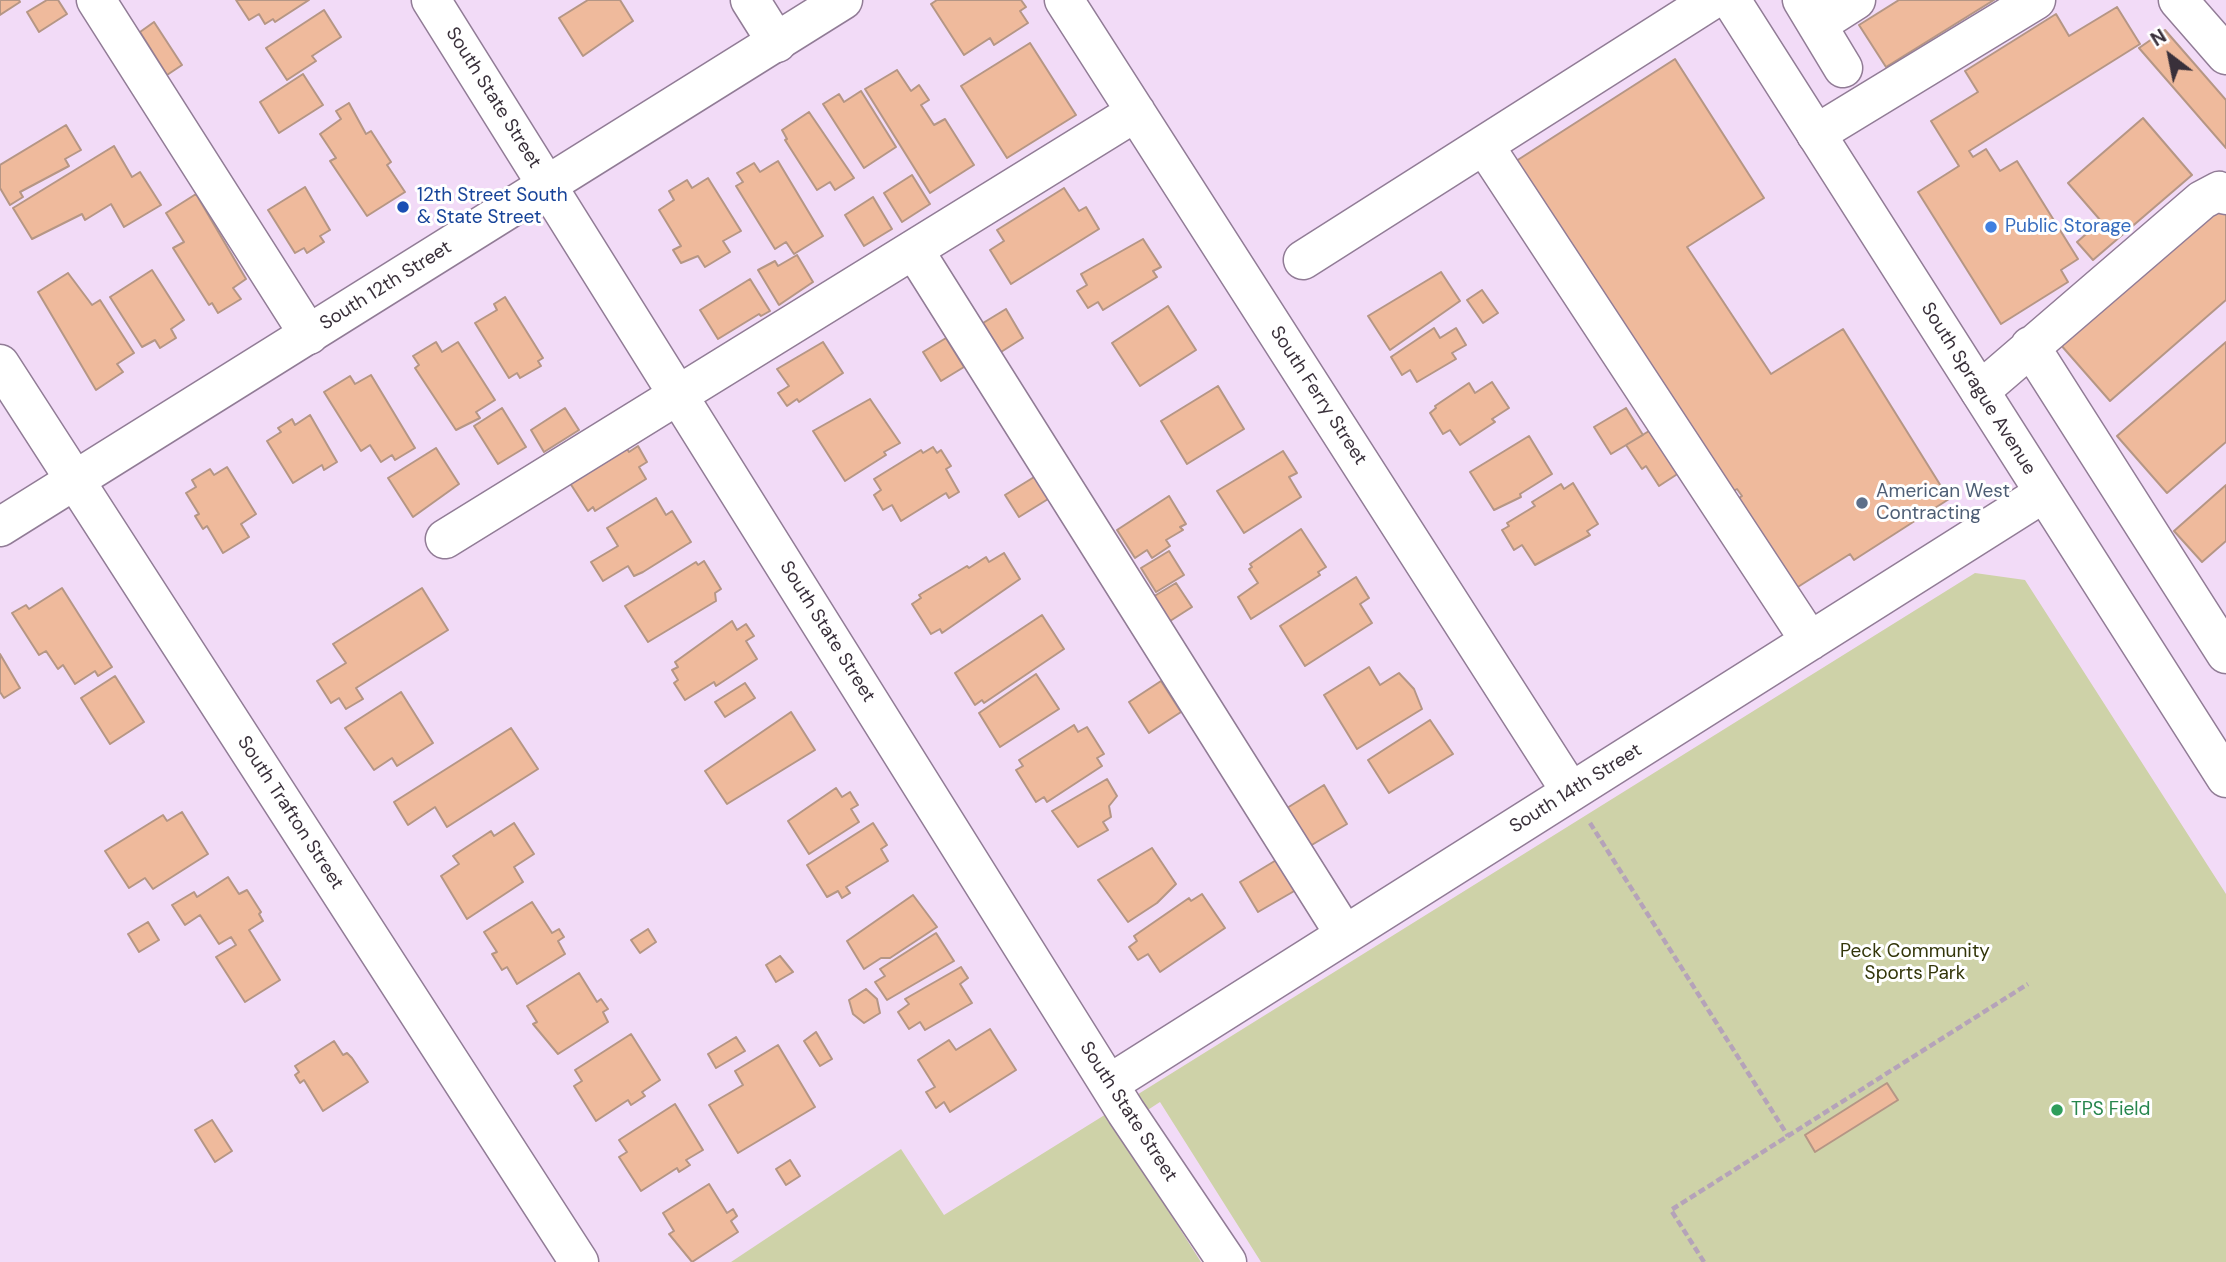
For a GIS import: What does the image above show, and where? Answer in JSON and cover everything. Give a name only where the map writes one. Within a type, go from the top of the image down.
[{"type":"street","points":[[96,0],[309,335]]},
{"type":"street","name":"South State Street","points":[[431,0],[1109,1084],[1227,1262]]},
{"type":"street","points":[[750,0],[777,43],[810,0]]},
{"type":"street","name":"South 12th Street","points":[[2,522],[73,482],[843,0]]},
{"type":"street","name":"South Ferry Street","points":[[1064,0],[1571,792]]},
{"type":"street","points":[[1303,260],[1712,0]]},
{"type":"street","name":"South Sprague Avenue","points":[[1731,0],[2226,778]]},
{"type":"street","points":[[1843,68],[1810,12],[1856,0]]},
{"type":"street","points":[[1816,134],[2036,0]]},
{"type":"street","points":[[2178,0],[2226,55]]},
{"type":"street","points":[[445,539],[1136,112]]},
{"type":"street","points":[[1484,145],[1810,641]]},
{"type":"street","points":[[1980,391],[2202,200],[2218,191],[2226,195]]},
{"type":"street","points":[[915,250],[1345,935]]},
{"type":"street","points":[[2030,346],[2226,654]]},
{"type":"street","name":"South Trafton Street","points":[[0,364],[13,415],[73,482],[388,962],[579,1262]]},
{"type":"street","name":"South 14th Street","points":[[1109,1084],[2044,493]]},
{"type":"path","points":[[1571,792],[1788,1136]]},
{"type":"path","points":[[1704,1262],[1671,1210],[2028,984]]},
{"type":"green space","name":"Peck Community Sports Park","points":[[1975,573],[2025,580],[2226,894],[2226,1262],[1261,1262],[1160,1102],[1117,1130],[1201,1262],[731,1262],[901,1149],[944,1215]]},
{"type":"building","points":[[0,0],[19,0],[20,2],[0,15]]},
{"type":"building","points":[[47,0],[58,0],[67,14],[39,32],[27,12]]},
{"type":"building","points":[[236,0],[309,0],[275,22],[273,19],[265,24],[259,14],[249,20]]},
{"type":"building","points":[[588,0],[620,0],[633,21],[583,56],[559,18]]},
{"type":"building","points":[[937,0],[1021,0],[1026,7],[1020,11],[1028,23],[994,45],[990,38],[964,55],[931,4]]},
{"type":"building","points":[[1899,0],[1994,0],[1886,67],[1859,25]]},
{"type":"building","points":[[2117,7],[2140,44],[1969,151],[1973,157],[1986,149],[2000,171],[2017,161],[2078,259],[2061,270],[2068,282],[2001,324],[1918,192],[1959,166],[1931,121],[1978,92],[1965,71],[2056,14],[2069,36]]},
{"type":"building","points":[[324,10],[341,37],[312,56],[316,61],[287,80],[266,48]]},
{"type":"building","points":[[154,22],[182,65],[167,75],[140,32]]},
{"type":"building","points":[[2165,30],[2226,100],[2226,148],[2139,48]]},
{"type":"building","points":[[1030,43],[1076,115],[1007,158],[961,86]]},
{"type":"building","points":[[1675,59],[1764,198],[1687,247],[1771,374],[1843,329],[1949,499],[1854,560],[1850,554],[1793,590],[1736,500],[1742,496],[1737,489],[1723,497],[1513,163]]},
{"type":"building","points":[[897,70],[911,91],[919,85],[929,100],[921,105],[934,125],[945,119],[974,165],[930,193],[865,89]]},
{"type":"building","points":[[303,74],[323,105],[279,133],[260,102]]},
{"type":"building","points":[[861,91],[896,147],[864,168],[823,104],[839,94],[844,102]]},
{"type":"building","points":[[349,103],[366,134],[371,131],[391,162],[387,165],[405,192],[367,216],[330,161],[336,158],[320,134],[341,119],[336,111]]},
{"type":"building","points":[[809,112],[854,178],[835,190],[830,182],[817,190],[785,140],[787,139],[782,130]]},
{"type":"building","points":[[2143,118],[2192,175],[2093,260],[2077,242],[2101,221],[2068,183]]},
{"type":"building","points":[[66,125],[81,150],[65,159],[69,166],[20,192],[23,197],[10,205],[0,188],[0,165]]},
{"type":"building","points":[[114,146],[132,177],[140,172],[161,205],[124,227],[111,204],[85,220],[82,214],[32,239],[13,208]]},
{"type":"building","points":[[778,161],[823,236],[794,254],[786,242],[775,249],[736,186],[743,182],[737,173],[754,163],[760,172]]},
{"type":"building","points":[[912,175],[930,204],[902,222],[884,193]]},
{"type":"building","points":[[708,178],[741,231],[723,241],[730,252],[705,267],[698,256],[681,263],[673,250],[681,246],[659,210],[674,200],[669,191],[687,180],[692,188]]},
{"type":"building","points":[[305,187],[330,230],[320,236],[324,242],[307,253],[304,248],[295,253],[268,210]]},
{"type":"building","points":[[1064,188],[1079,211],[1086,207],[1099,229],[1011,284],[990,250],[1004,241],[997,230]]},
{"type":"building","points":[[196,194],[246,279],[233,288],[241,299],[218,313],[212,303],[209,305],[173,248],[184,242],[166,213]]},
{"type":"building","points":[[873,197],[892,229],[864,246],[845,215]]},
{"type":"building","points":[[2220,205],[2226,212],[2226,300],[2110,401],[2060,344]]},
{"type":"building","points":[[1143,239],[1161,267],[1153,271],[1157,277],[1103,310],[1098,302],[1088,308],[1077,291],[1087,285],[1081,274]]},
{"type":"building","points":[[797,255],[813,282],[779,305],[758,270],[775,261],[778,266]]},
{"type":"building","points":[[152,270],[184,320],[171,329],[176,338],[160,348],[155,340],[142,347],[110,297]]},
{"type":"building","points":[[1441,272],[1460,301],[1390,350],[1368,316]]},
{"type":"building","points":[[68,273],[92,305],[100,300],[134,353],[117,364],[123,372],[96,390],[38,292]]},
{"type":"building","points":[[750,279],[770,311],[761,316],[759,314],[718,339],[700,310]]},
{"type":"building","points":[[1482,290],[1498,313],[1483,323],[1467,300]]},
{"type":"building","points":[[505,297],[543,358],[538,361],[541,366],[520,378],[517,373],[509,378],[475,323],[497,310],[494,304]]},
{"type":"building","points":[[1168,306],[1196,350],[1140,386],[1112,343]]},
{"type":"building","points":[[1006,309],[1023,338],[1001,352],[983,323]]},
{"type":"building","points":[[1434,328],[1440,338],[1456,328],[1466,345],[1452,353],[1456,359],[1417,382],[1410,370],[1402,375],[1391,357]]},
{"type":"building","points":[[946,338],[964,367],[941,381],[923,352]]},
{"type":"building","points":[[436,342],[442,352],[458,342],[495,400],[476,412],[480,418],[456,430],[415,368],[419,365],[413,356]]},
{"type":"building","points":[[823,342],[843,373],[799,402],[797,399],[787,406],[778,393],[789,386],[777,369]]},
{"type":"building","points":[[2226,342],[2226,442],[2167,493],[2117,436]]},
{"type":"building","points":[[371,375],[415,448],[395,460],[392,455],[381,462],[370,445],[361,451],[324,392],[350,376],[355,384]]},
{"type":"building","points":[[1492,382],[1509,408],[1492,419],[1495,422],[1460,445],[1450,430],[1443,434],[1430,413],[1435,406],[1469,383],[1475,393]]},
{"type":"building","points":[[1218,386],[1244,429],[1187,464],[1161,421]]},
{"type":"building","points":[[870,399],[900,443],[845,481],[813,431]]},
{"type":"building","points":[[502,408],[526,447],[498,464],[474,426]]},
{"type":"building","points":[[565,408],[579,430],[544,452],[531,430]]},
{"type":"building","points":[[1626,408],[1643,435],[1611,454],[1594,427]]},
{"type":"building","points":[[310,415],[337,462],[324,470],[322,465],[293,483],[267,441],[281,432],[278,428],[292,419],[295,425]]},
{"type":"building","points":[[1649,431],[1679,473],[1659,486],[1646,466],[1642,469],[1626,445]]},
{"type":"building","points":[[1529,436],[1552,474],[1520,494],[1521,497],[1494,510],[1470,472]]},
{"type":"building","points":[[622,441],[629,452],[638,446],[647,462],[639,467],[646,479],[595,511],[593,507],[588,511],[568,480]]},
{"type":"building","points":[[933,447],[937,453],[941,450],[951,466],[946,469],[959,492],[949,498],[946,493],[901,521],[892,505],[883,510],[874,495],[881,490],[874,479],[921,450],[923,453]]},
{"type":"building","points":[[436,448],[459,484],[413,517],[388,478]]},
{"type":"building","points":[[1283,451],[1297,473],[1289,477],[1301,497],[1244,533],[1217,491]]},
{"type":"building","points":[[227,467],[256,514],[241,524],[249,537],[223,553],[207,526],[203,529],[195,516],[199,514],[186,493],[196,487],[192,480],[210,469],[214,475]]},
{"type":"building","points":[[1039,474],[1053,496],[1019,517],[1005,495]]},
{"type":"building","points":[[1573,483],[1598,524],[1587,531],[1590,535],[1535,565],[1522,545],[1514,550],[1502,530],[1509,526],[1507,523],[1535,506],[1532,502],[1561,484],[1564,489]]},
{"type":"building","points":[[2226,485],[2226,541],[2202,562],[2174,531]]},
{"type":"building","points":[[1169,496],[1186,524],[1180,527],[1183,530],[1166,540],[1170,546],[1152,558],[1147,550],[1135,558],[1117,530]]},
{"type":"building","points":[[656,498],[666,515],[672,511],[691,542],[634,576],[628,566],[603,581],[591,562],[618,546],[607,528]]},
{"type":"building","points":[[1301,529],[1326,567],[1318,572],[1320,575],[1251,619],[1238,597],[1258,583],[1249,569],[1252,567],[1250,564]]},
{"type":"building","points":[[1169,551],[1184,575],[1156,592],[1141,568]]},
{"type":"building","points":[[1004,553],[1020,579],[942,633],[940,629],[931,634],[912,604],[921,598],[919,595],[967,566],[969,568],[986,557],[989,562]]},
{"type":"building","points":[[704,561],[721,589],[715,593],[716,601],[648,642],[625,606],[696,562],[698,565]]},
{"type":"building","points":[[1356,577],[1369,598],[1360,604],[1372,623],[1305,666],[1280,626]]},
{"type":"building","points":[[1176,583],[1192,607],[1167,623],[1151,598]]},
{"type":"building","points":[[62,588],[112,667],[98,676],[95,671],[75,684],[63,665],[58,669],[46,651],[39,655],[12,613],[26,605],[29,609]]},
{"type":"building","points":[[422,588],[448,630],[356,688],[363,699],[346,709],[339,698],[331,703],[317,681],[346,663],[333,644]]},
{"type":"building","points":[[1042,615],[1064,649],[984,703],[982,700],[975,705],[955,673]]},
{"type":"building","points":[[732,621],[737,630],[746,624],[754,636],[746,641],[757,659],[716,686],[714,682],[685,700],[674,683],[678,680],[672,670],[678,667],[675,662]]},
{"type":"building","points":[[0,654],[20,688],[4,698],[0,692]]},
{"type":"building","points":[[1369,667],[1380,685],[1399,673],[1414,689],[1422,709],[1357,749],[1324,695]]},
{"type":"building","points":[[1036,674],[1059,709],[1000,747],[979,713]]},
{"type":"building","points":[[115,676],[144,722],[110,744],[81,698]]},
{"type":"building","points":[[1161,681],[1181,712],[1149,733],[1129,702]]},
{"type":"building","points":[[745,683],[755,698],[725,717],[715,702]]},
{"type":"building","points":[[401,692],[433,743],[397,766],[392,758],[374,770],[345,728]]},
{"type":"building","points":[[791,712],[815,750],[727,804],[705,771]]},
{"type":"building","points":[[1430,720],[1453,754],[1389,793],[1368,760]]},
{"type":"building","points":[[1074,725],[1078,732],[1087,727],[1104,754],[1097,758],[1102,766],[1047,802],[1044,797],[1036,802],[1016,770],[1023,766],[1019,760]]},
{"type":"building","points":[[511,728],[538,769],[447,827],[435,807],[408,825],[394,802]]},
{"type":"building","points":[[1107,779],[1117,796],[1109,806],[1111,817],[1103,822],[1108,830],[1078,847],[1052,811]]},
{"type":"building","points":[[1324,785],[1347,824],[1310,846],[1287,808]]},
{"type":"building","points":[[836,788],[842,797],[850,792],[858,805],[851,809],[859,822],[809,854],[788,821]]},
{"type":"building","points":[[182,812],[208,854],[153,889],[145,878],[129,888],[105,851],[163,815],[167,821]]},
{"type":"building","points":[[514,823],[534,854],[514,867],[523,882],[467,919],[441,876],[459,864],[453,856],[491,831],[494,836]]},
{"type":"building","points":[[873,823],[887,845],[881,849],[888,861],[846,887],[850,893],[842,898],[838,891],[827,897],[807,865]]},
{"type":"building","points":[[1152,848],[1176,884],[1157,903],[1128,922],[1098,880]]},
{"type":"building","points":[[1278,859],[1296,890],[1258,912],[1240,882]]},
{"type":"building","points":[[228,877],[239,894],[247,890],[261,912],[259,914],[263,921],[249,930],[280,980],[245,1002],[216,957],[236,945],[231,937],[219,944],[200,915],[185,925],[172,905],[194,892],[197,897]]},
{"type":"building","points":[[1202,894],[1225,928],[1160,972],[1148,954],[1138,960],[1129,947],[1137,941],[1134,936],[1189,898],[1191,901]]},
{"type":"building","points":[[913,895],[937,927],[890,958],[881,958],[864,969],[847,941]]},
{"type":"building","points":[[532,902],[552,933],[559,929],[564,937],[558,941],[565,954],[517,984],[507,967],[502,970],[492,954],[497,952],[484,932]]},
{"type":"building","points":[[148,922],[159,940],[139,952],[128,934]]},
{"type":"building","points":[[648,929],[656,942],[640,953],[631,940]]},
{"type":"building","points":[[936,933],[954,961],[887,1000],[875,982],[885,976],[880,969]]},
{"type":"building","points":[[780,956],[793,972],[776,982],[766,965]]},
{"type":"building","points":[[961,967],[968,978],[960,984],[972,1003],[925,1030],[920,1022],[909,1029],[898,1012],[909,1004],[905,999]]},
{"type":"building","points":[[579,973],[597,1002],[601,999],[608,1009],[603,1012],[608,1022],[558,1054],[533,1024],[537,1022],[527,1006]]},
{"type":"building","points":[[866,989],[877,999],[880,1013],[864,1023],[853,1014],[849,1000]]},
{"type":"building","points":[[990,1029],[1016,1070],[950,1112],[944,1102],[936,1108],[926,1092],[935,1087],[918,1060],[949,1040],[956,1050]]},
{"type":"building","points":[[816,1032],[832,1059],[820,1066],[804,1041]]},
{"type":"building","points":[[631,1034],[660,1080],[642,1092],[645,1096],[631,1105],[628,1100],[596,1121],[574,1086],[582,1081],[575,1070]]},
{"type":"building","points":[[736,1037],[745,1051],[716,1068],[708,1054]]},
{"type":"building","points":[[334,1041],[343,1055],[347,1053],[352,1058],[368,1082],[323,1111],[304,1080],[300,1083],[295,1075],[299,1072],[295,1066]]},
{"type":"building","points":[[778,1045],[815,1107],[738,1153],[709,1105],[743,1085],[735,1071]]},
{"type":"building","points":[[1887,1083],[1898,1100],[1815,1152],[1805,1135]]},
{"type":"building","points":[[675,1104],[703,1150],[686,1160],[690,1165],[679,1172],[677,1168],[641,1191],[619,1157],[627,1152],[619,1140]]},
{"type":"building","points":[[212,1120],[232,1151],[215,1162],[195,1130]]},
{"type":"building","points":[[790,1160],[800,1176],[786,1185],[776,1169]]},
{"type":"building","points":[[709,1184],[727,1213],[733,1209],[737,1216],[731,1221],[738,1232],[692,1262],[669,1234],[674,1231],[663,1213]]},
{"type":"place","name":"12th Street South & State Street","points":[[403,207]]},
{"type":"place","name":"Public Storage","points":[[1991,227]]},
{"type":"place","name":"American West Contracting","points":[[1862,503]]},
{"type":"place","name":"TPS Field","points":[[2057,1110]]}]
